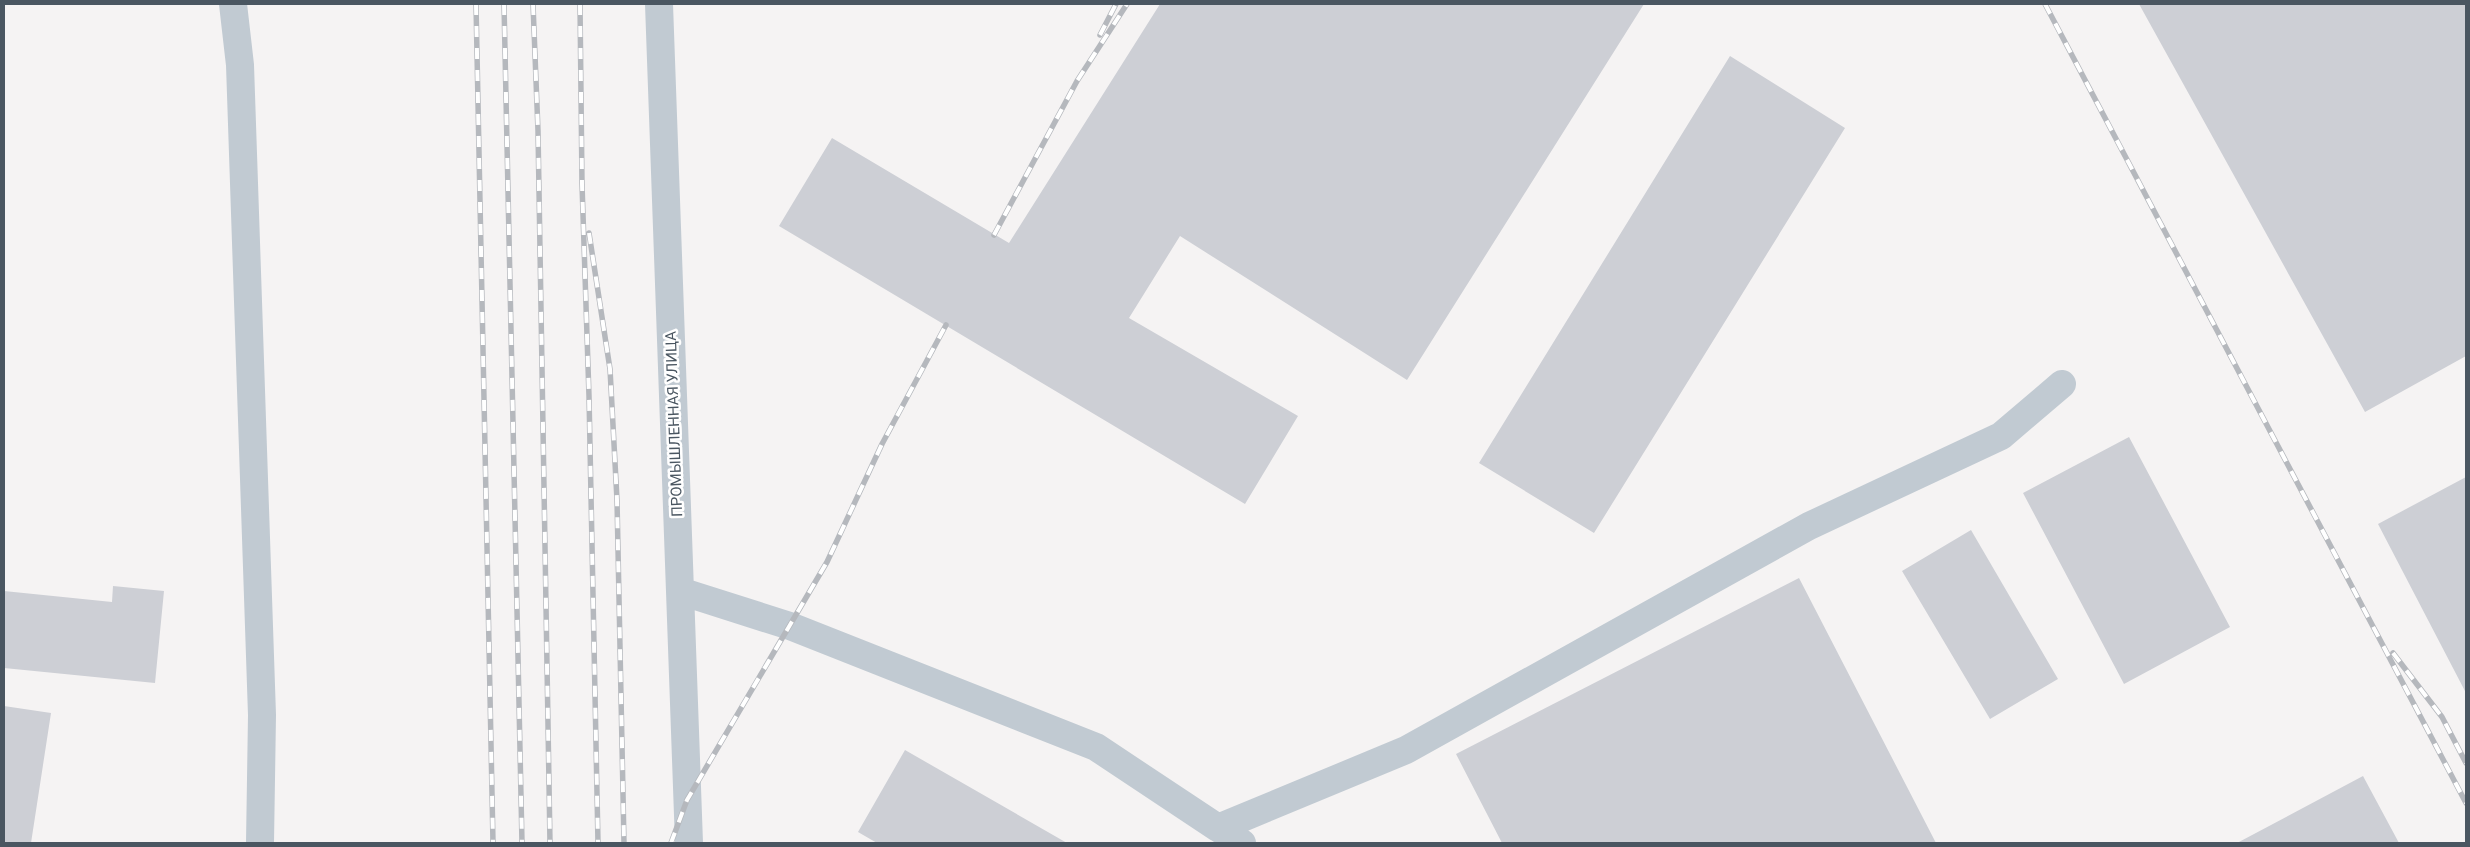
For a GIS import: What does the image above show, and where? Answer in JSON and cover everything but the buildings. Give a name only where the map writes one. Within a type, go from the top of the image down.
[{"type":"street","points":[[233,4],[240,64],[262,715],[260,843]]},
{"type":"street","name":"ПРОМЫШЛЕННАЯ УЛИЦА","points":[[659,4],[688,843]]},
{"type":"street","points":[[1218,828],[1406,750],[1809,526],[2001,436],[2062,384]]},
{"type":"street","points":[[680,591],[790,626],[1096,747],[1242,843]]},
{"type":"railway","points":[[476,4],[493,843]]},
{"type":"railway","points":[[504,4],[522,843]]},
{"type":"railway","points":[[533,4],[538,131],[550,843]]},
{"type":"railway","points":[[580,4],[582,184],[589,396],[598,843]]},
{"type":"railway","points":[[1100,35],[1116,4]]},
{"type":"railway","points":[[994,235],[1077,81],[1127,4]]},
{"type":"railway","points":[[2045,4],[2466,803]]},
{"type":"railway","points":[[589,233],[610,369],[617,500],[624,843]]},
{"type":"railway","points":[[671,843],[687,800],[827,562],[882,444],[946,325]]},
{"type":"railway","points":[[2393,653],[2442,717],[2466,763]]}]
